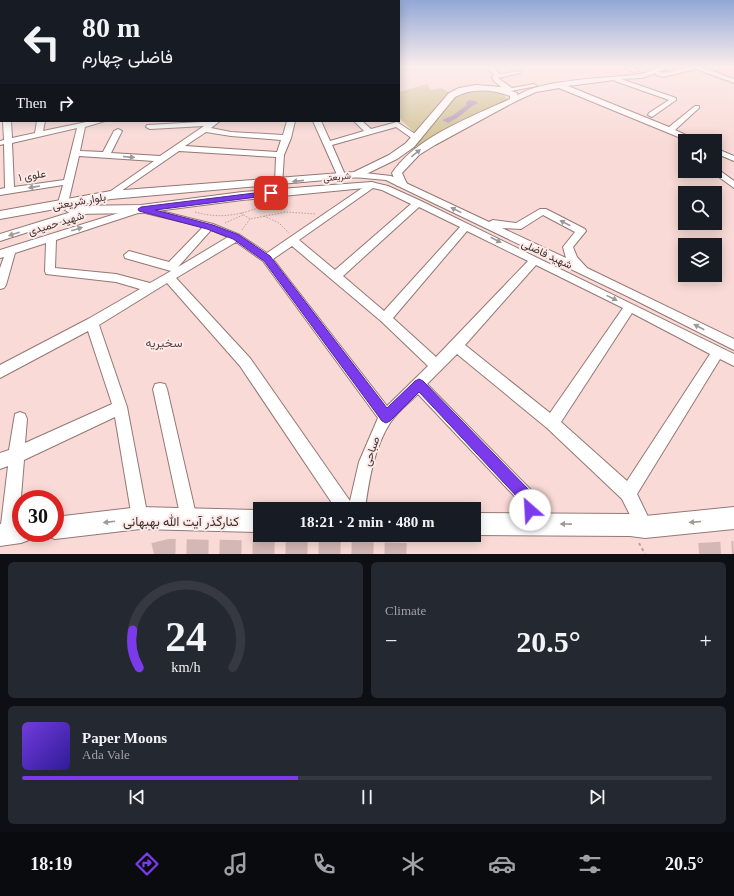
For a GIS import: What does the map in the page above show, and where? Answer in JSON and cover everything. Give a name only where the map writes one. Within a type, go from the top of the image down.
[{"type":"main road","name":"شریعتی","points":[[146,208],[342,182],[393,157],[410,145],[452,94],[455,93]]},
{"type":"main road","name":"شریعتی","points":[[504,93],[510,94]]},
{"type":"main road","name":"شریعتی","points":[[401,184],[397,174],[400,166],[422,148],[510,94]]},
{"type":"main road","name":"شریعتی","points":[[159,190],[279,183],[342,182],[371,185]]},
{"type":"main road","name":"بلوار شریعتی","points":[[0,215],[107,196],[159,190]]},
{"type":"main road","points":[[146,208],[161,198],[159,190]]},
{"type":"main road","points":[[92,209],[94,204],[107,196]]},
{"type":"main road","name":"بلوار شریعتی","points":[[0,221],[52,211],[146,208]]},
{"type":"main road","name":"کنارگذر آیت الله بهبهانی","points":[[64,527],[140,518],[253,521]]},
{"type":"main road","points":[[481,524],[630,525],[645,527],[734,518]]},
{"type":"street","name":"شریعتی","points":[[510,94],[516,93]]},
{"type":"street","name":"شریعتی","points":[[510,94],[517,93]]},
{"type":"street","points":[[578,93],[679,134]]},
{"type":"street","points":[[652,115],[674,99],[656,93]]},
{"type":"street","points":[[670,130],[697,107]]},
{"type":"street","points":[[7,122],[10,191]]},
{"type":"street","points":[[39,134],[41,122]]},
{"type":"street","points":[[0,143],[96,122]]},
{"type":"street","points":[[150,127],[214,122]]},
{"type":"street","points":[[107,196],[214,122]]},
{"type":"street","points":[[279,183],[280,155],[287,138],[291,122]]},
{"type":"street","points":[[317,122],[328,144],[342,182],[353,188],[355,193],[353,196]]},
{"type":"street","points":[[359,122],[370,133]]},
{"type":"street","points":[[328,144],[370,133],[388,124],[397,124],[416,137]]},
{"type":"street","points":[[63,204],[82,125]]},
{"type":"street","points":[[204,129],[231,134],[287,138]]},
{"type":"street","points":[[106,155],[118,131]]},
{"type":"street","points":[[177,148],[280,155]]},
{"type":"street","points":[[76,153],[161,159]]},
{"type":"street","points":[[722,153],[734,159]]},
{"type":"street","name":"شهید فاضلی","points":[[356,175],[388,178],[401,184],[534,260],[734,360]]},
{"type":"street","points":[[722,175],[734,185]]},
{"type":"street","name":"علوی ۱","points":[[0,192],[68,182]]},
{"type":"street","points":[[267,258],[353,196],[371,185]]},
{"type":"street","name":"شهید فاضلی","points":[[371,185],[385,188],[586,272],[734,345]]},
{"type":"street","points":[[336,276],[418,203]]},
{"type":"street","points":[[146,208],[210,226],[236,237],[267,258],[386,417]]},
{"type":"street","name":"شهید حمیدی","points":[[0,254],[146,208]]},
{"type":"street","name":"شهید حمیدی","points":[[0,238],[92,209]]},
{"type":"street","points":[[385,318],[471,223],[518,227],[543,211],[581,231],[568,247],[572,259],[586,272]]},
{"type":"street","points":[[173,273],[210,226]]},
{"type":"street","points":[[0,372],[92,323],[153,288],[173,273],[236,237]]},
{"type":"street","points":[[51,238],[50,272],[116,278],[153,288]]},
{"type":"street","points":[[292,240],[385,318],[437,366]]},
{"type":"street","points":[[0,285],[11,250]]},
{"type":"street","points":[[129,255],[173,273],[245,362],[341,502]]},
{"type":"street","name":"صباحی","points":[[358,502],[361,481],[374,438],[386,417],[456,346],[534,260]]},
{"type":"street","points":[[552,423],[630,307]]},
{"type":"street","points":[[92,323],[120,407],[140,518]]},
{"type":"street","points":[[456,346],[552,423],[628,493],[645,527]]},
{"type":"street","points":[[628,493],[718,352]]},
{"type":"street","points":[[419,385],[525,496],[536,524]]},
{"type":"street","points":[[160,389],[189,519]]},
{"type":"street","points":[[0,461],[18,456],[120,407]]},
{"type":"street","points":[[10,533],[18,456],[20,419]]},
{"type":"path","points":[[175,204],[198,213],[213,215],[240,213],[262,207],[276,200]]},
{"type":"path","points":[[236,237],[250,219],[297,212],[327,216]]},
{"type":"path","points":[[240,213],[250,219]]},
{"type":"path","points":[[210,226],[231,221],[243,215]]},
{"type":"path","points":[[264,216],[285,228],[292,240]]},
{"type":"shaded area","points":[[400,93],[450,93],[414,132],[400,119]]},
{"type":"shaded area","points":[[460,93],[498,93],[504,95],[508,99],[419,147],[413,145],[454,96]]},
{"type":"shaded area","points":[[469,100],[478,103],[448,123],[442,120],[452,116],[467,105],[466,103]]},
{"type":"tunnel","points":[[154,554],[170,550],[414,554]]},
{"type":"tunnel","points":[[699,554],[734,552]]},
{"type":"district","name":"سخیریه","points":[[164,343]]},
{"type":"route","points":[[271,193],[141,209],[210,226],[236,237],[267,258],[386,417],[419,385],[525,496],[530,510]]}]
